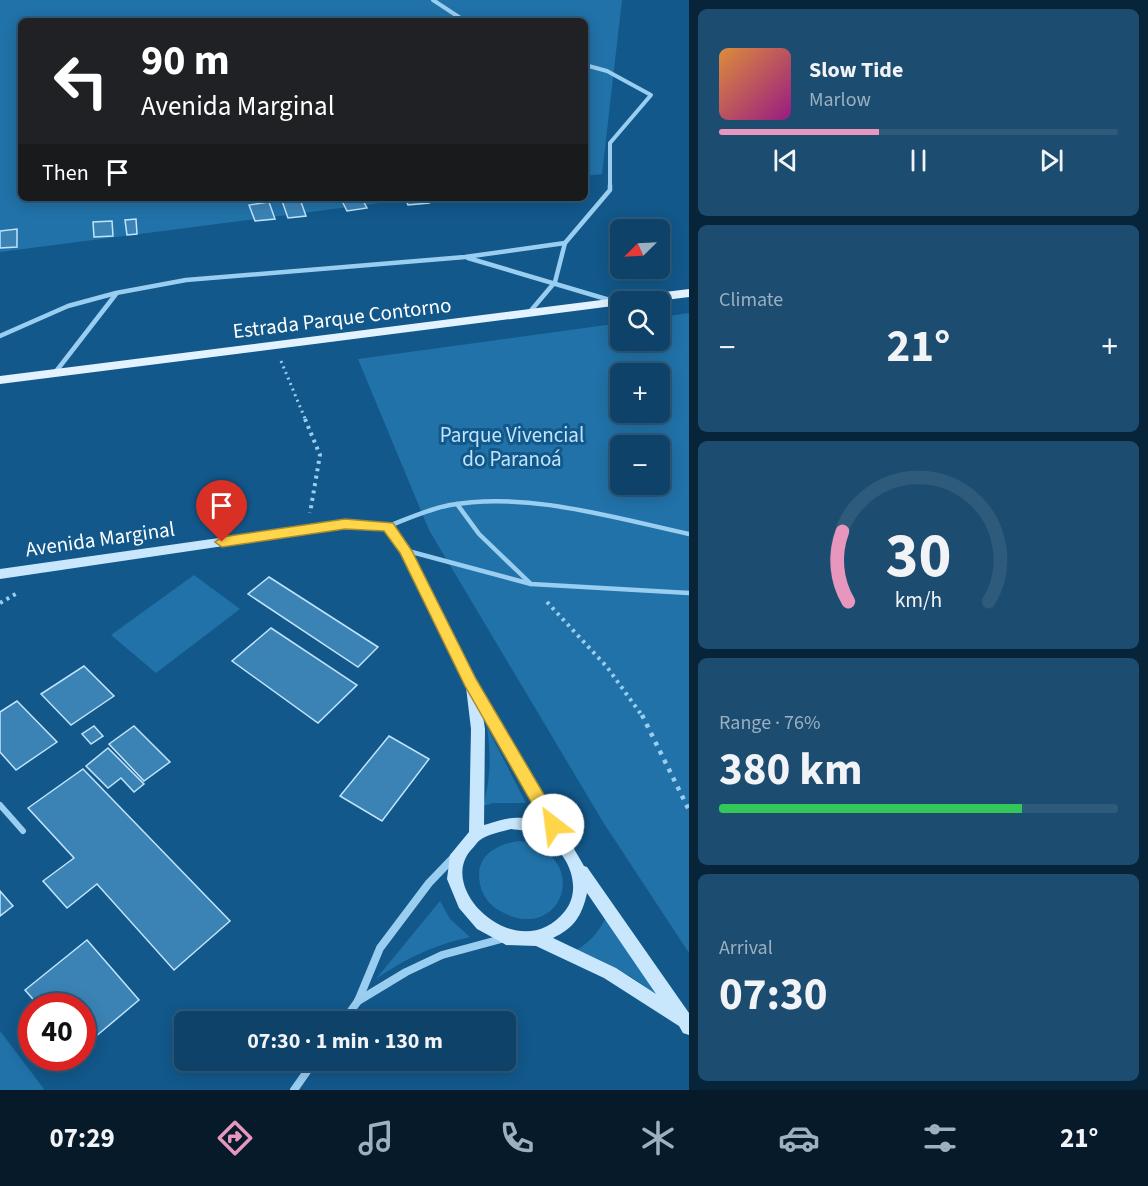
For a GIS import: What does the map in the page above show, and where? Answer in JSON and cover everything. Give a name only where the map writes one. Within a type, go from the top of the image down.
[{"type":"main road","name":"Estrada Parque Contorno","points":[[670,295],[689,293]]},
{"type":"main road","name":"Estrada Parque Contorno","points":[[0,380],[610,303]]},
{"type":"street","points":[[432,0],[460,18]]},
{"type":"street","points":[[528,314],[555,282],[565,243],[610,190],[610,143],[651,95],[607,71],[588,66]]},
{"type":"street","points":[[0,336],[68,306],[116,293],[186,280],[465,257],[565,243]]},
{"type":"street","points":[[465,257],[610,300]]},
{"type":"street","points":[[54,374],[116,293]]},
{"type":"street","name":"Avenida Marginal","points":[[0,574],[345,524],[388,527]]},
{"type":"street","points":[[388,527],[406,551],[470,682],[565,845],[688,1025]]},
{"type":"street","points":[[470,682],[478,729],[476,834]]},
{"type":"street","points":[[351,1011],[358,1001],[380,948],[429,883],[476,834],[492,825],[511,823],[531,825],[549,833],[565,845]]},
{"type":"street","points":[[460,850],[455,867],[455,884],[461,902],[474,918],[490,930],[510,937]]},
{"type":"street","points":[[358,1001],[406,972],[442,955],[510,937],[536,938],[555,931],[570,919],[579,902],[582,884],[578,866]]},
{"type":"street","points":[[536,938],[610,973],[688,1025]]},
{"type":"street","points":[[294,1090],[307,1071]]},
{"type":"lane","points":[[388,527],[425,512],[457,504],[507,502],[565,507],[689,534]]},
{"type":"lane","points":[[457,504],[479,534],[531,584]]},
{"type":"lane","points":[[406,551],[531,584],[689,593]]},
{"type":"lane","points":[[0,806],[23,831]]},
{"type":"path","points":[[275,347],[320,455],[310,506],[310,529]]},
{"type":"path","points":[[531,584],[607,667],[647,723],[689,810]]},
{"type":"green space","points":[[0,0],[622,0],[602,174],[588,176],[588,18],[18,18],[18,201],[396,201],[0,252]]},
{"type":"green space","name":"Parque Vivencial do Paranoá","points":[[689,313],[689,953],[603,822],[429,530],[358,359],[610,325],[610,351],[670,351],[670,316]]},
{"type":"green space","points":[[194,575],[240,609],[156,673],[111,635]]},
{"type":"green space","points":[[487,727],[526,803],[493,803],[483,806],[490,767]]},
{"type":"green space","points":[[521,841],[544,850],[557,864],[563,879],[561,895],[553,908],[540,917],[523,919],[502,912],[488,901],[481,888],[480,866],[489,853],[512,842]]},
{"type":"green space","points":[[440,901],[450,919],[470,937],[421,953],[376,979]]},
{"type":"green space","points":[[606,918],[664,1003],[623,972],[576,950],[594,936]]},
{"type":"green space","points":[[0,1031],[18,1055],[18,1071],[30,1071],[44,1089],[0,1090]]},
{"type":"building","points":[[282,201],[301,201],[306,216],[288,218]]},
{"type":"building","points":[[342,201],[363,201],[367,208],[347,211]]},
{"type":"building","points":[[406,201],[428,201],[429,203],[408,205]]},
{"type":"building","points":[[269,202],[275,219],[255,221],[249,205]]},
{"type":"building","points":[[136,219],[137,234],[127,235],[125,220]]},
{"type":"building","points":[[112,221],[113,236],[94,237],[93,222]]},
{"type":"building","points":[[17,229],[17,247],[0,248],[0,231]]},
{"type":"building","points":[[269,577],[378,647],[358,667],[248,594]]},
{"type":"building","points":[[271,628],[357,685],[318,723],[232,661]]},
{"type":"building","points":[[84,666],[114,696],[71,725],[41,694]]},
{"type":"building","points":[[17,701],[57,742],[16,770],[0,752],[0,712]]},
{"type":"building","points":[[94,726],[103,736],[91,744],[82,734]]},
{"type":"building","points":[[134,726],[170,762],[144,781],[109,744]]},
{"type":"building","points":[[389,736],[429,759],[382,821],[340,796]]},
{"type":"building","points":[[108,748],[144,784],[134,792],[121,778],[108,788],[86,766]]},
{"type":"building","points":[[83,769],[230,921],[174,970],[97,884],[67,908],[43,881],[74,858],[28,808]]},
{"type":"building","points":[[0,891],[13,906],[0,916]]},
{"type":"building","points":[[87,940],[139,1000],[96,1036],[96,993],[28,993],[25,990]]},
{"type":"route","points":[[222,542],[345,524],[388,527],[406,551],[470,682],[553,825]]}]
